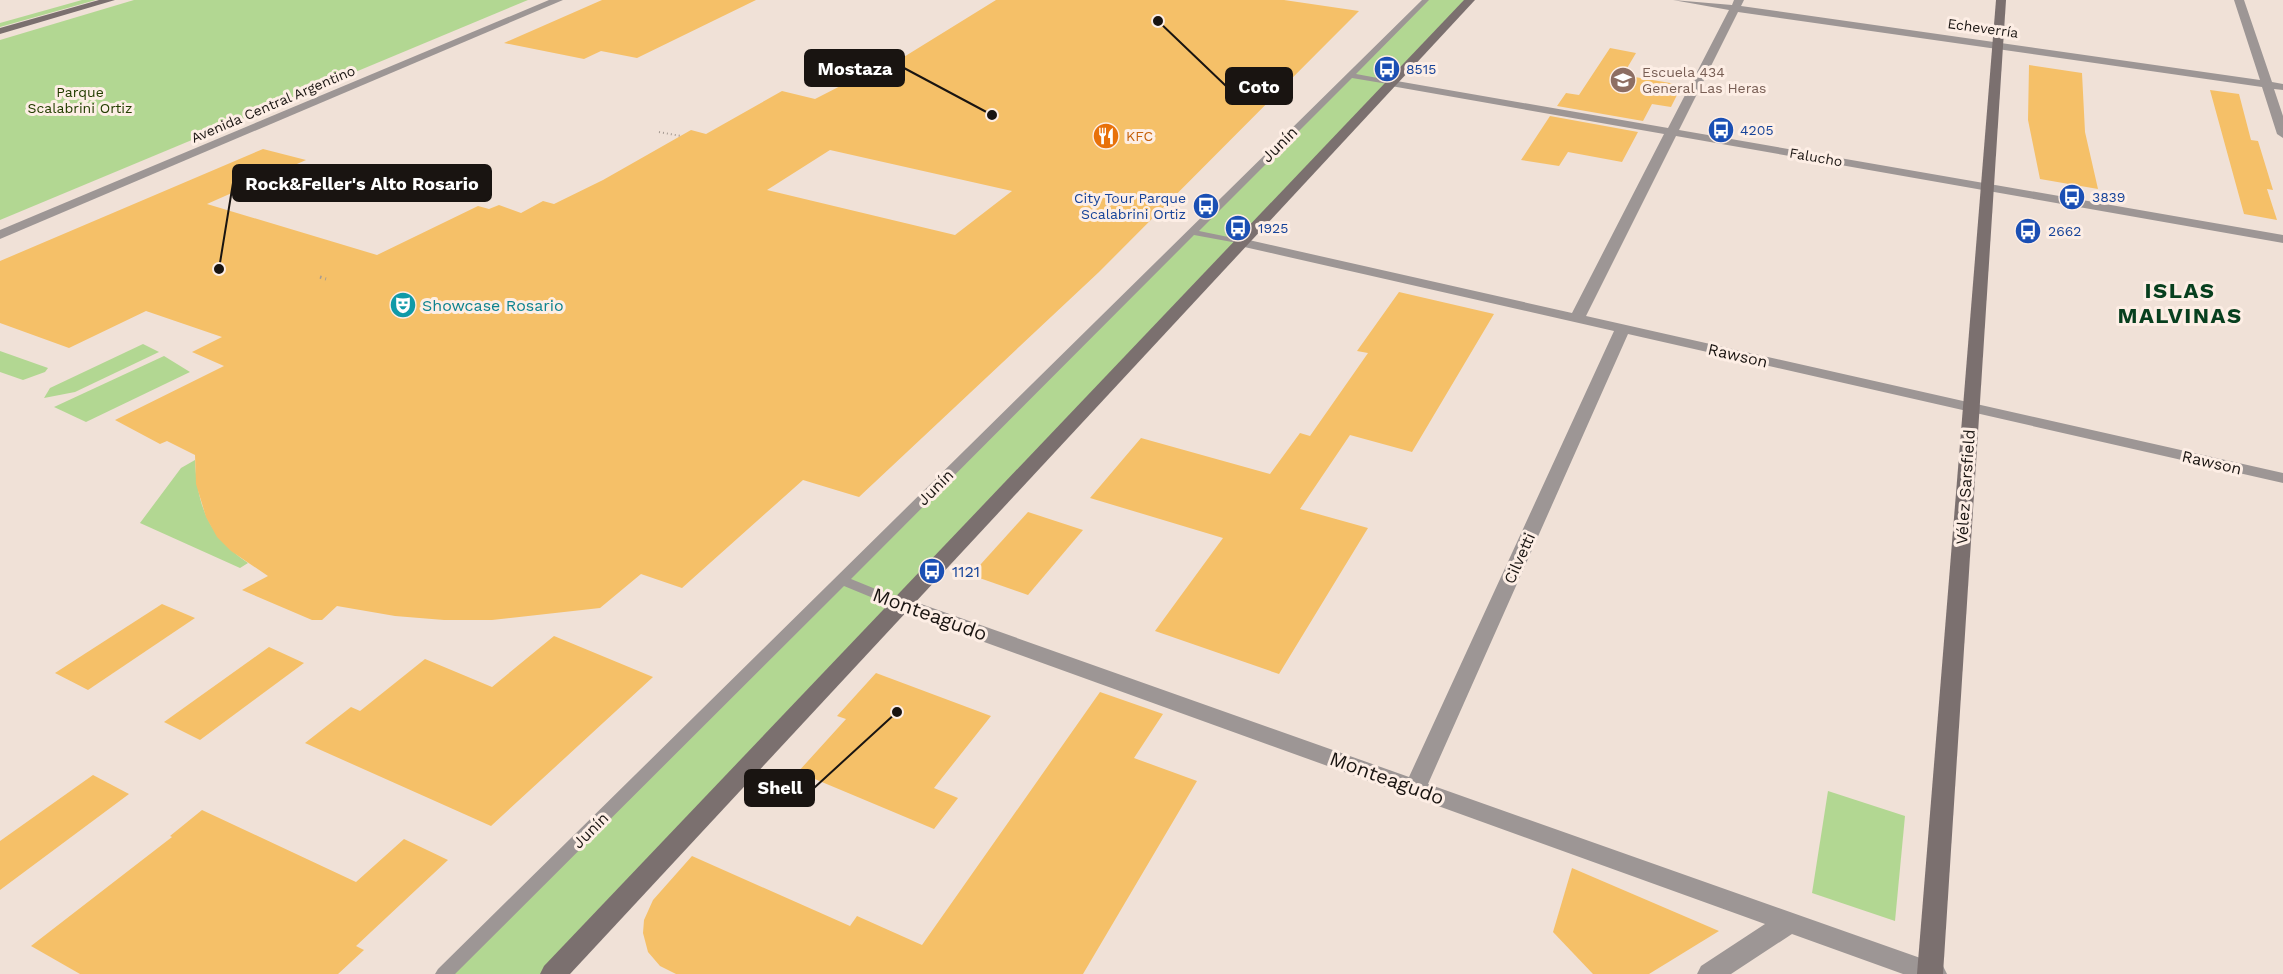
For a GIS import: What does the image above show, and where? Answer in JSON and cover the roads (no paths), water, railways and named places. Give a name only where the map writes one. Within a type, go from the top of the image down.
[{"type":"main road","points":[[0,20],[68,0]]},
{"type":"main road","points":[[0,31],[110,0]]},
{"type":"main road","points":[[553,974],[1470,0]]},
{"type":"main road","name":"Vélez Sarsfield","points":[[1931,974],[2001,0]]},
{"type":"street","name":"Avenida Central Argentino","points":[[0,235],[558,0]]},
{"type":"street","name":"Echeverría","points":[[1678,0],[1736,4],[1997,46],[2283,87]]},
{"type":"street","points":[[2239,0],[2283,134]]},
{"type":"street","points":[[1577,318],[1736,4]]},
{"type":"street","name":"Falucho","points":[[1391,83],[2283,240]]},
{"type":"street","name":"Rawson","points":[[1240,242],[2283,478]]},
{"type":"street","name":"Cilvetti","points":[[1415,788],[1623,329]]},
{"type":"street","name":"Monteagudo","points":[[900,604],[1931,974]]},
{"type":"street","points":[[1710,974],[1788,923]]},
{"type":"lane","name":"Junín","points":[[444,974],[1426,0]]},
{"type":"lane","name":"Falucho","points":[[1349,75],[1391,83]]},
{"type":"lane","name":"Rawson","points":[[1192,232],[1240,242]]},
{"type":"lane","name":"Monteagudo","points":[[842,580],[900,604]]},
{"type":"place","name":"Coto","points":[[1158,21]]},
{"type":"place","name":"8515","points":[[1387,69]]},
{"type":"place","name":"Escuela 434 General Las Heras","points":[[1623,80]]},
{"type":"place","name":"Mostaza","points":[[992,115]]},
{"type":"place","name":"4205","points":[[1721,130]]},
{"type":"place","name":"KFC","points":[[1106,136]]},
{"type":"place","name":"3839","points":[[2072,197]]},
{"type":"place","name":"City Tour Parque Scalabrini Ortiz","points":[[1206,206]]},
{"type":"place","name":"1925","points":[[1238,228]]},
{"type":"place","name":"2662","points":[[2028,231]]},
{"type":"place","name":"Rock&Feller's Alto Rosario","points":[[219,269]]},
{"type":"place","name":"Showcase Rosario","points":[[403,305]]},
{"type":"place","name":"1121","points":[[932,571]]},
{"type":"place","name":"Shell","points":[[897,712]]},
{"type":"district","name":"ISLAS MALVINAS","points":[[2180,302]]},
{"type":"park label","name":"Parque Scalabrini Ortiz","points":[[80,100]]}]
